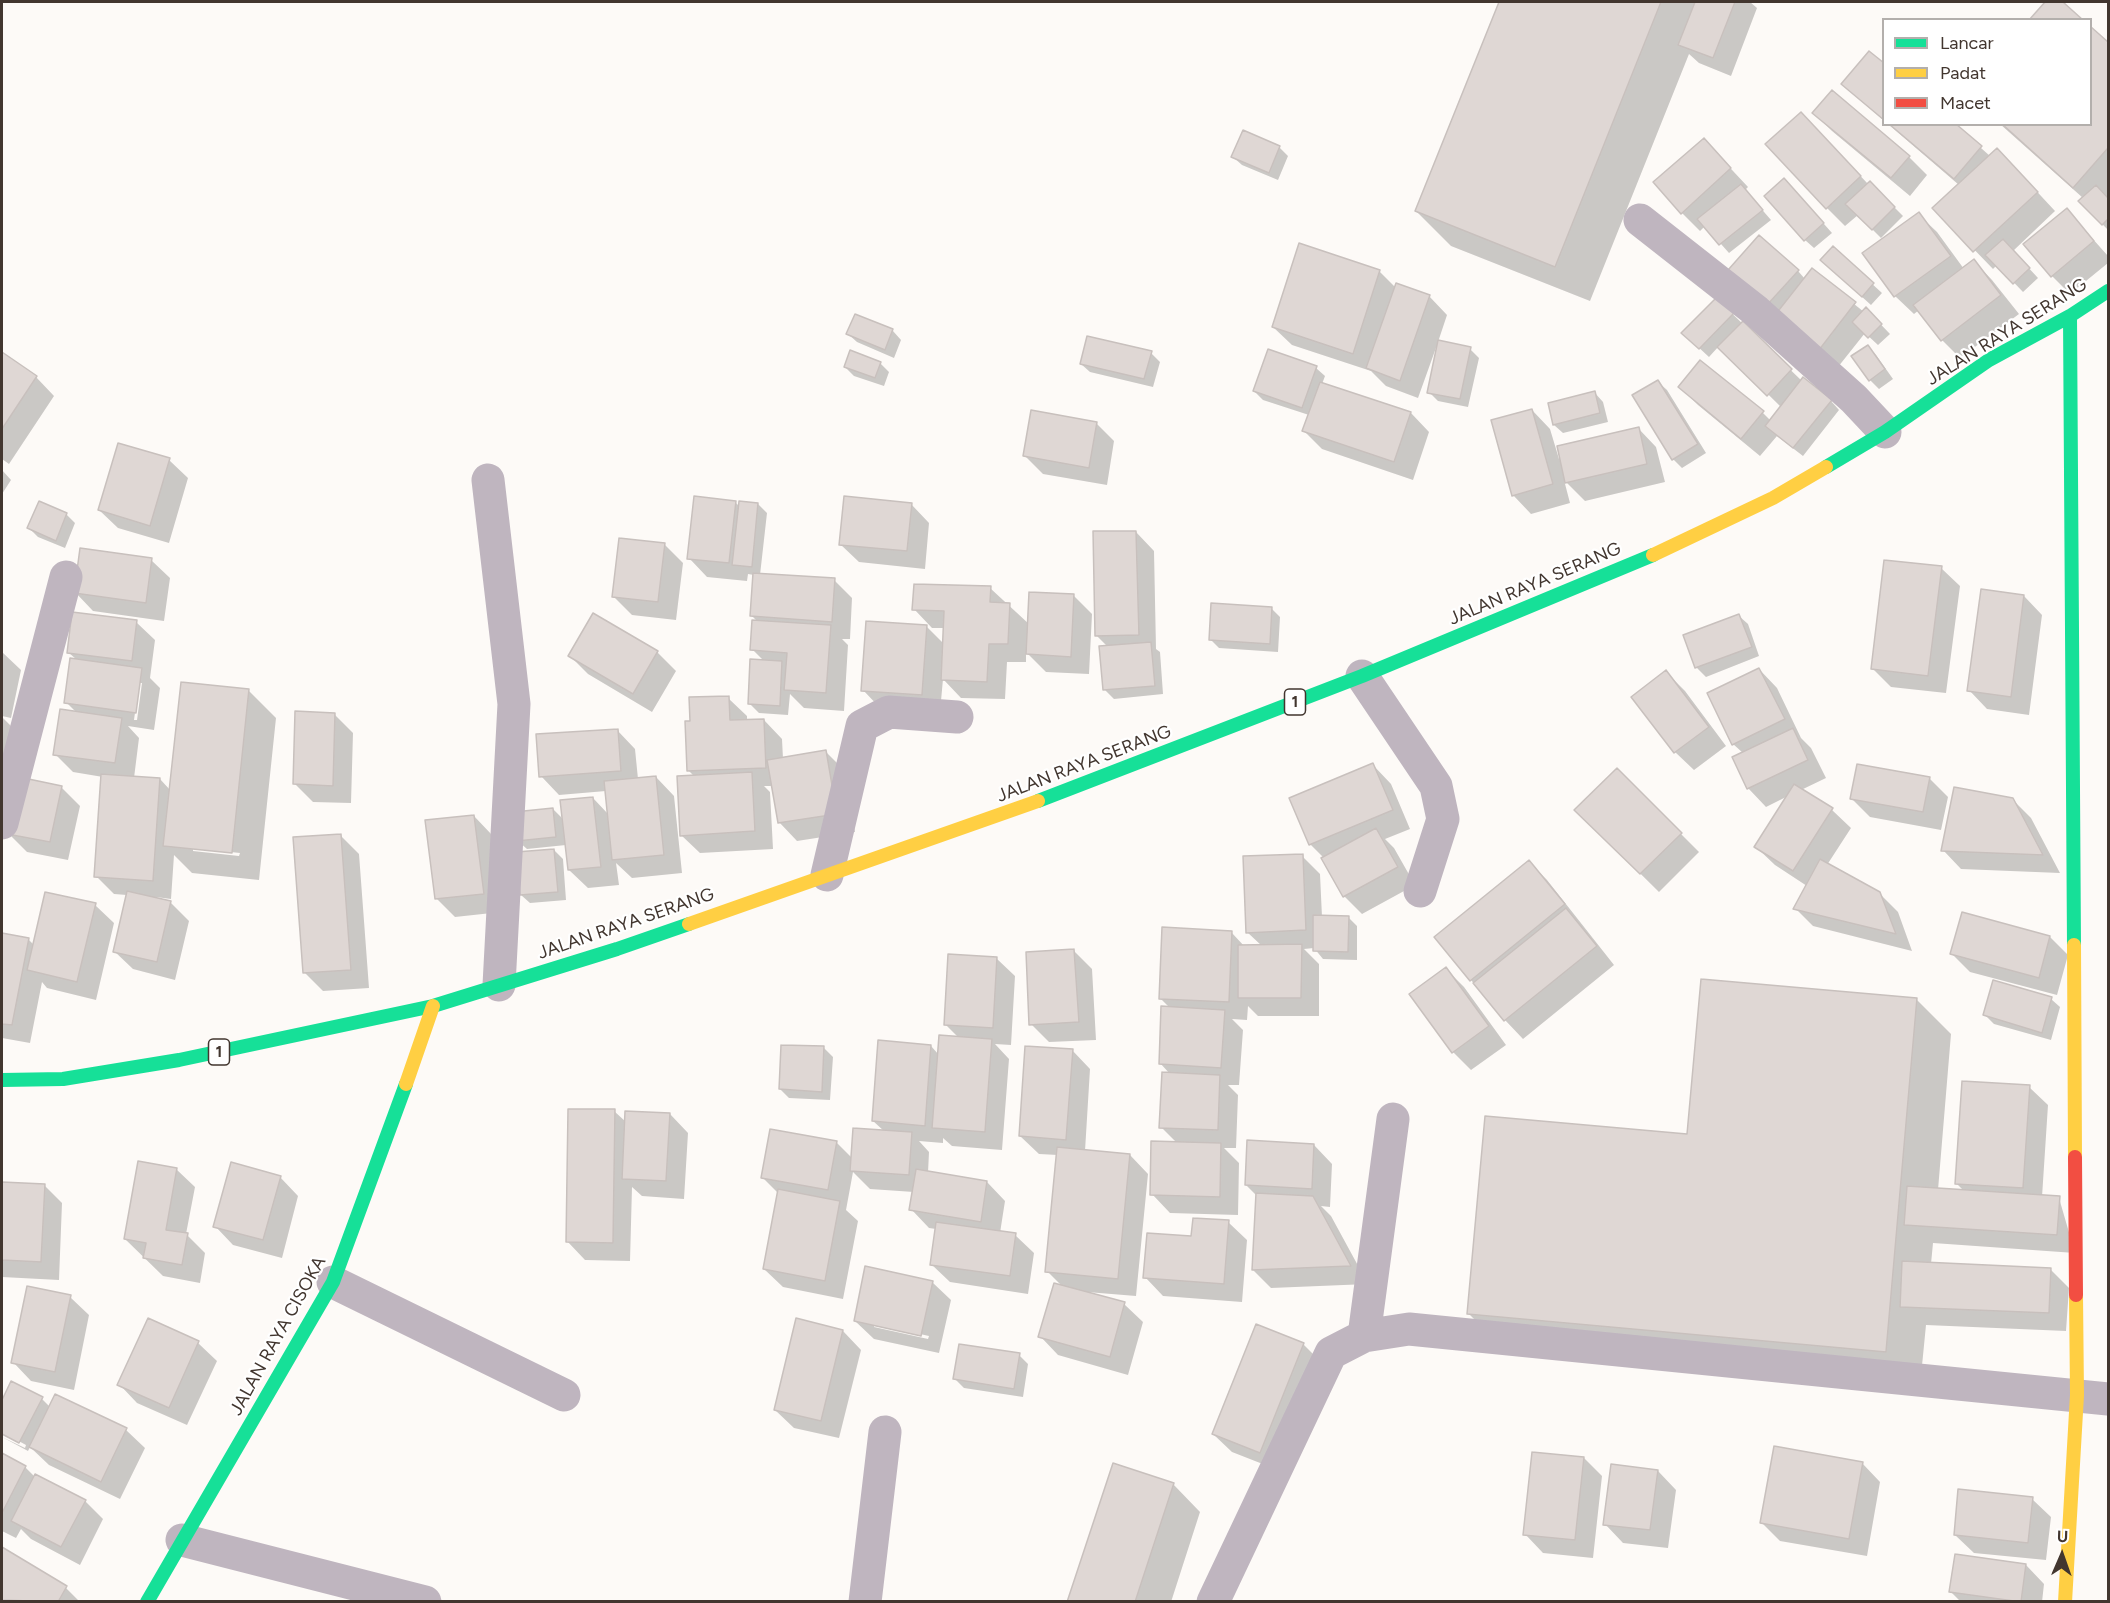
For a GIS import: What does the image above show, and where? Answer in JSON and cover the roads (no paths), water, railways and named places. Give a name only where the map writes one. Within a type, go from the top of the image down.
[{"type":"main road","name":"JALAN RAYA SERANG","points":[[2,1080],[63,1079],[179,1060],[433,1006],[617,949],[1018,809],[1362,676],[1648,557],[1773,498],[1885,432],[1989,360],[2070,316],[2109,291]]},
{"type":"main road","points":[[2065,1602],[2093,1397],[2070,316]]},
{"type":"main road","name":"JALAN RAYA CISOKA","points":[[147,1602],[333,1282],[393,1122],[433,1006]]},
{"type":"street","points":[[1640,220],[1756,311],[1854,399],[1885,432]]},
{"type":"street","points":[[488,480],[514,704],[499,985]]},
{"type":"street","points":[[2,823],[66,577]]},
{"type":"street","points":[[1362,676],[1436,786],[1443,819],[1420,891]]},
{"type":"street","points":[[827,875],[862,726],[889,712],[957,717]]},
{"type":"street","points":[[1364,1336],[1393,1119]]},
{"type":"street","points":[[333,1282],[564,1395]]},
{"type":"street","points":[[1213,1602],[1331,1353],[1364,1336],[1409,1329],[2093,1397]]},
{"type":"street","points":[[865,1602],[885,1432]]},
{"type":"street","points":[[182,1540],[425,1602]]}]
